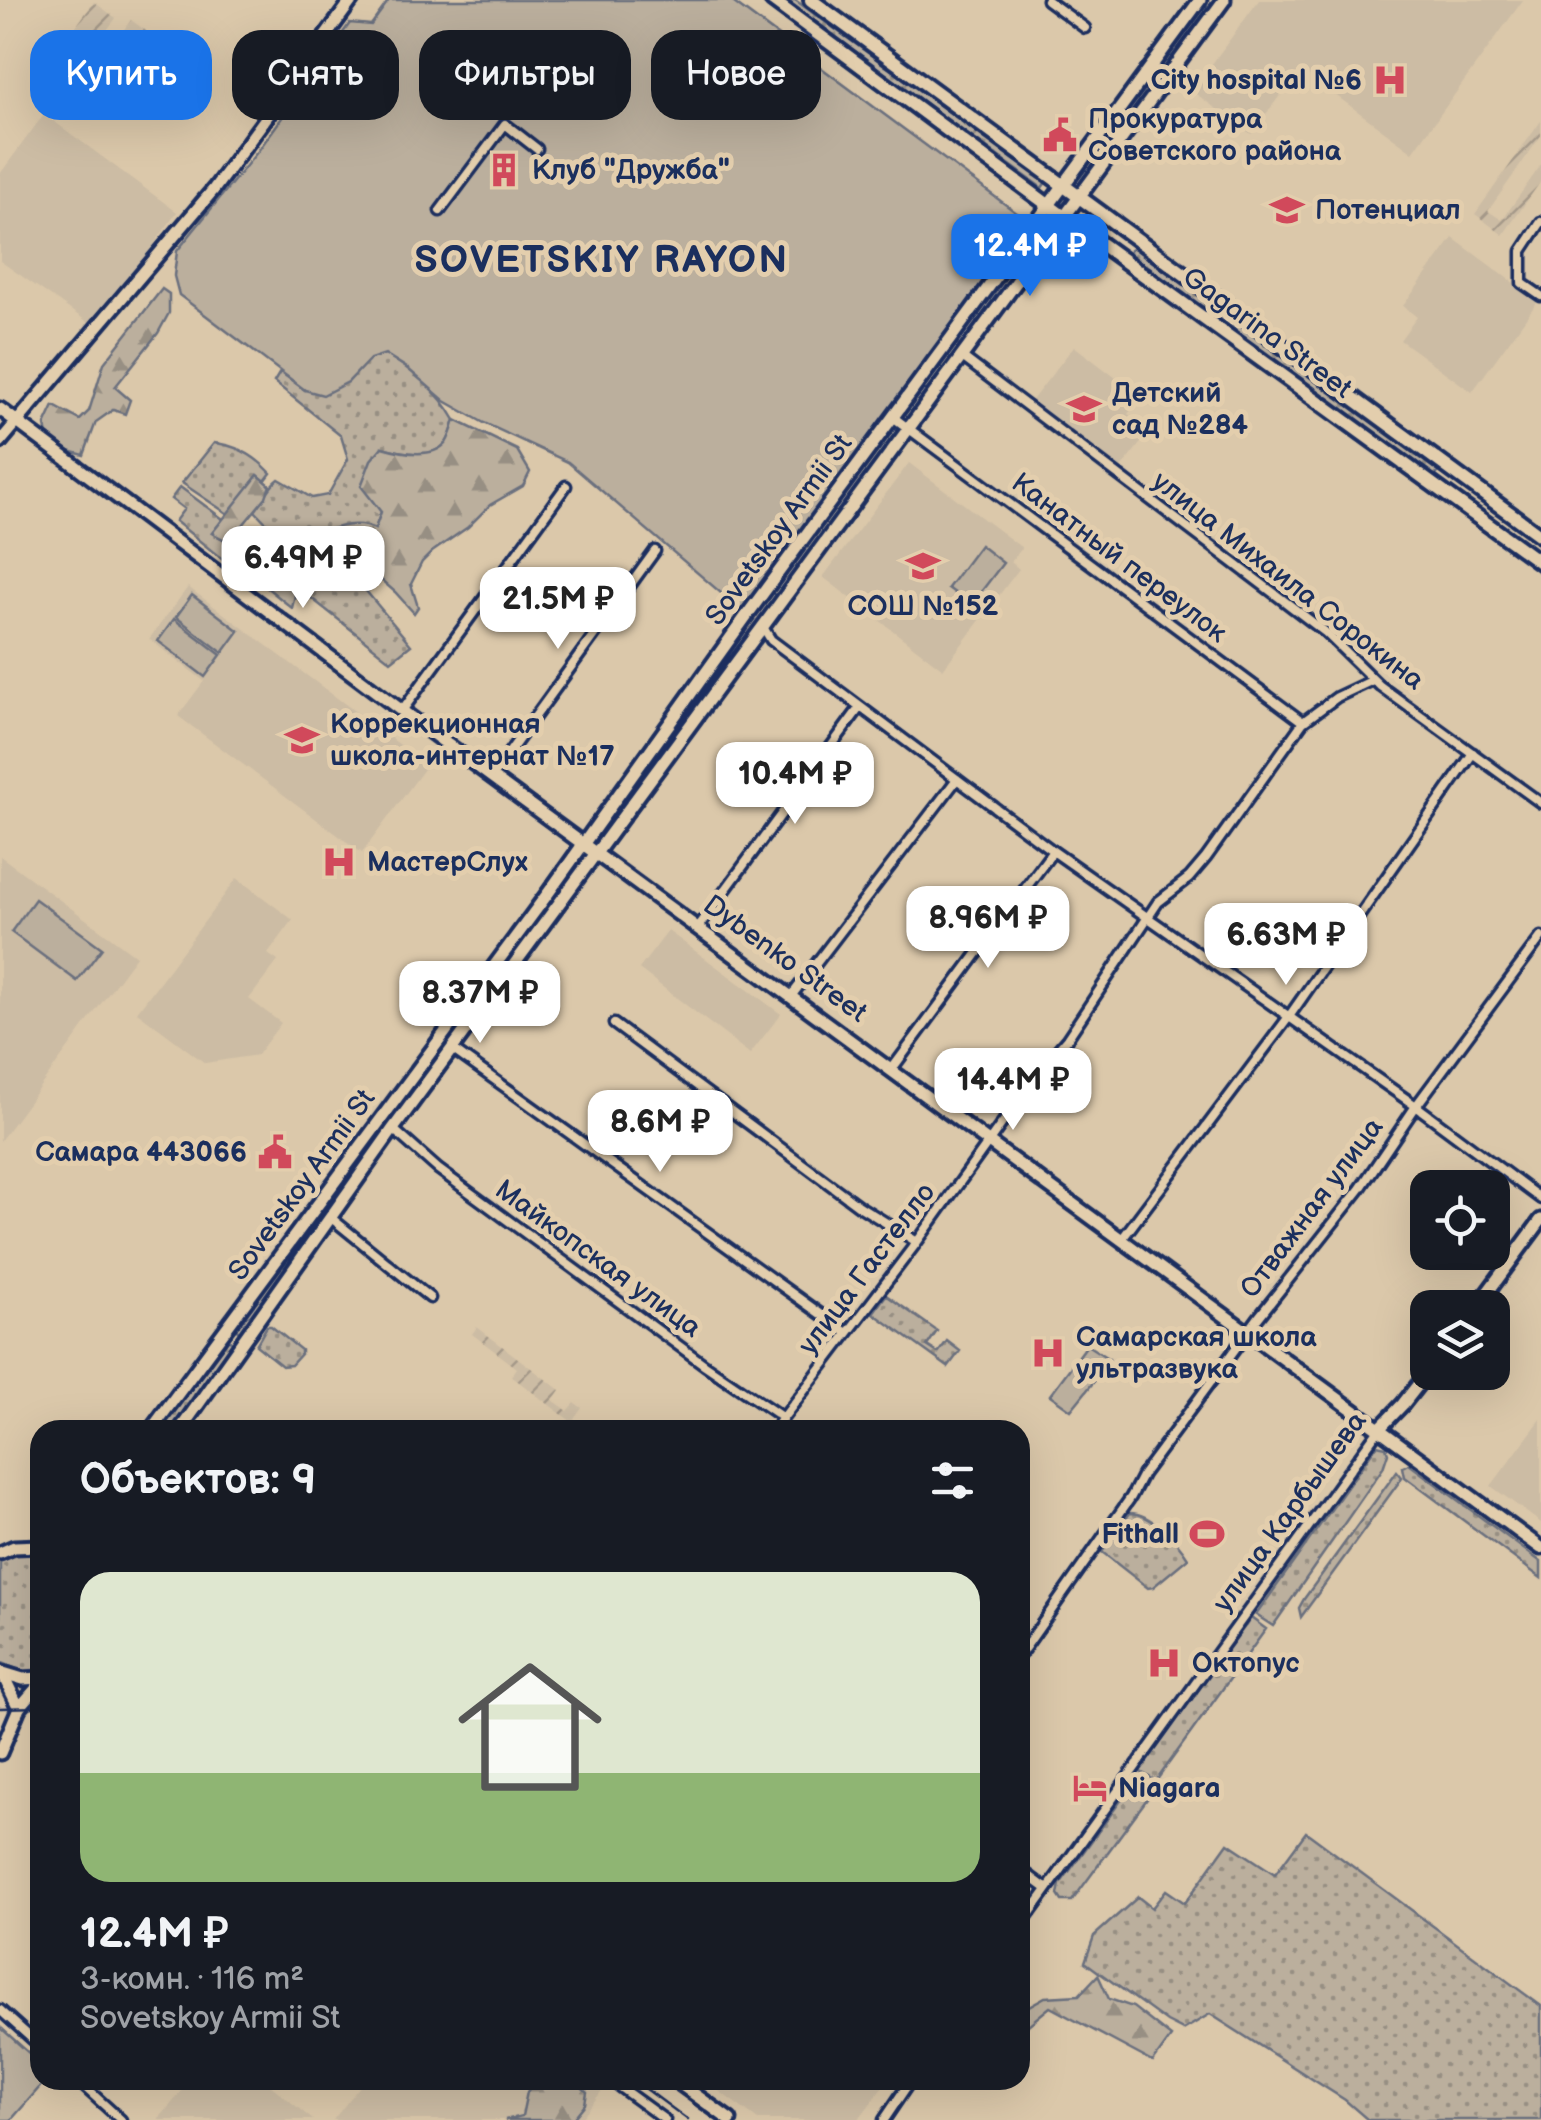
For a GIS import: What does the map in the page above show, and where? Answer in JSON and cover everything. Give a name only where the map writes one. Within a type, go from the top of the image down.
[{"type":"main road","points":[[0,442],[214,188],[352,0]]},
{"type":"main road","name":"Gagarina Street","points":[[772,0],[1541,563]]},
{"type":"main road","name":"Gagarina Street","points":[[812,0],[1541,536]]},
{"type":"main road","name":"Sovetskoy Armii St","points":[[159,1420],[1200,0]]},
{"type":"main road","name":"Sovetskoy Armii St","points":[[187,1420],[393,1129],[1224,0]]},
{"type":"main road","points":[[1117,255],[1131,236]]},
{"type":"main road","name":"Dybenko Street","points":[[0,409],[402,711],[598,851],[1541,1548]]},
{"type":"main road","points":[[747,615],[762,628]]},
{"type":"main road","points":[[315,1210],[330,1218]]},
{"type":"main road","points":[[1489,1290],[1541,1220]]},
{"type":"main road","points":[[226,1331],[243,1342]]},
{"type":"main road","name":"улица Карбышева","points":[[1380,1428],[1414,1390]]},
{"type":"main road","points":[[2,1552],[30,1546]]},
{"type":"main road","points":[[1,1672],[30,1680]]},
{"type":"main road","points":[[1,1672],[20,1708]]},
{"type":"main road","points":[[0,1753],[30,1694]]},
{"type":"main road","points":[[689,2090],[730,2120]]},
{"type":"street","points":[[1047,0],[1085,28]]},
{"type":"street","points":[[440,210],[506,124],[537,148]]},
{"type":"street","points":[[1541,222],[1522,252],[1522,283],[1541,296]]},
{"type":"street","name":"улица Михаила Сорокина","points":[[961,356],[1324,632],[1373,680],[1541,804]]},
{"type":"street","name":"Канатный переулок","points":[[893,417],[1303,722]]},
{"type":"street","points":[[402,711],[566,486]]},
{"type":"street","points":[[492,776],[656,550]]},
{"type":"street","points":[[762,628],[771,640],[1053,851],[1416,1106],[1541,1199]]},
{"type":"street","name":"улица Гастелло","points":[[783,1418],[1067,1039],[1158,902],[1189,878],[1206,858],[1303,722],[1336,697],[1373,680]]},
{"type":"street","points":[[699,926],[860,707]]},
{"type":"street","points":[[1122,1239],[1288,1018],[1473,753]]},
{"type":"street","points":[[792,995],[958,779]]},
{"type":"street","points":[[892,1069],[1053,851]]},
{"type":"street","name":"Отважная улица","points":[[1030,1641],[1143,1474],[1360,1189],[1416,1106],[1541,938]]},
{"type":"street","points":[[614,1024],[859,1206],[917,1242]]},
{"type":"street","points":[[452,1049],[847,1333]]},
{"type":"street","name":"Майкопская улица","points":[[393,1129],[438,1170],[783,1418]]},
{"type":"street","points":[[330,1218],[430,1298]]},
{"type":"street","name":"улица Карбышева","points":[[1030,1913],[1380,1428]]},
{"type":"street","points":[[1030,1876],[1047,1889]]},
{"type":"street","points":[[0,2010],[30,2037]]},
{"type":"street","points":[[88,2090],[121,2120]]},
{"type":"street","points":[[624,2090],[665,2120]]},
{"type":"street","points":[[884,2120],[904,2090]]},
{"type":"shaded area","name":"City hospital №6","points":[[1259,0],[1523,0],[1413,152],[1300,69],[1251,134],[1192,91]]},
{"type":"shaded area","points":[[94,2],[116,18],[107,30],[73,30]]},
{"type":"shaded area","points":[[131,20],[145,30],[124,30]]},
{"type":"shaded area","points":[[40,120],[52,120],[177,212],[95,327],[0,261],[0,174]]},
{"type":"shaded area","points":[[1541,121],[1541,136],[1488,211],[1502,220],[1541,165],[1541,181],[1503,235],[1475,214]]},
{"type":"shaded area","points":[[1453,238],[1538,301],[1472,392],[1400,340],[1417,317],[1403,306]]},
{"type":"shaded area","name":"Детский сад №284","points":[[1074,346],[1141,397],[1128,414],[1150,431],[1118,472],[1029,404]]},
{"type":"shaded area","name":"СОШ №152","points":[[909,463],[1022,548],[1011,562],[1019,569],[943,669],[823,577]]},
{"type":"shaded area","name":"Коррекционная школа-интернат №17","points":[[188,587],[427,765],[362,853],[178,716],[204,681],[149,639]]},
{"type":"shaded area","points":[[0,856],[136,956],[0,1141]]},
{"type":"shaded area","points":[[237,878],[293,920],[268,954],[278,961],[249,999],[281,1023],[257,1055],[205,1063],[137,1012]]},
{"type":"shaded area","points":[[668,931],[781,1014],[750,1054],[639,969]]},
{"type":"shaded area","points":[[477,1327],[560,1390],[553,1400],[568,1411],[575,1403],[582,1408],[573,1420],[511,1376],[517,1368],[472,1334]]},
{"type":"shaded area","points":[[1541,1419],[1541,1523],[1491,1486]]},
{"type":"shaded area","points":[[183,2090],[276,2090],[313,2120],[158,2120]]},
{"type":"shaded area","points":[[357,2090],[602,2090],[580,2120],[333,2120]]},
{"type":"shaded area","points":[[718,2090],[880,2090],[858,2120],[758,2120]]},
{"type":"green space","points":[[389,0],[730,0],[770,30],[651,30],[651,120],[821,120],[821,68],[1029,222],[742,611],[568,462],[445,401],[385,354],[370,359],[348,382],[323,395],[305,390],[179,295],[174,276],[177,251],[280,120],[399,120],[399,30],[345,30],[350,23],[371,25]]},
{"type":"green space","points":[[781,0],[795,0],[1046,182],[1042,188]]},
{"type":"green space","points":[[1134,248],[1439,472],[1435,476],[1130,255]]},
{"type":"green space","points":[[162,289],[169,294],[169,313],[115,387],[130,400],[125,414],[113,410],[96,422],[84,455],[65,450],[47,437],[45,425],[54,406],[80,420],[89,411],[104,363]]},
{"type":"green space","points":[[385,354],[424,382],[455,420],[446,443],[433,452],[382,447],[381,512],[375,529],[305,541],[262,570],[265,586],[175,521],[184,509],[171,499],[180,487],[223,519],[212,533],[229,542],[240,529],[254,542],[268,543],[277,534],[255,511],[275,482],[279,479],[312,498],[328,495],[348,459],[341,436],[274,382],[280,372],[305,390],[348,382],[370,358]]},
{"type":"green space","points":[[455,420],[517,450],[530,472],[523,486],[490,505],[422,562],[411,584],[418,607],[414,613],[334,539],[300,574],[292,608],[265,586],[261,570],[315,536],[346,526],[375,529],[381,512],[361,486],[371,460],[382,447],[432,452],[447,441]]},
{"type":"green space","points":[[214,443],[245,453],[271,473],[265,481],[258,475],[228,514],[182,483]]},
{"type":"green space","points":[[258,475],[270,485],[266,497],[229,542],[212,533]]},
{"type":"green space","points":[[980,545],[1003,563],[971,605],[948,588]]},
{"type":"green space","points":[[331,549],[411,645],[391,661],[301,590]]},
{"type":"green space","points":[[192,595],[239,631],[223,653],[176,617]]},
{"type":"green space","points":[[174,619],[221,655],[205,677],[158,641]]},
{"type":"green space","points":[[35,899],[102,948],[77,981],[11,932]]},
{"type":"green space","points":[[312,1216],[321,1221],[242,1334],[231,1326]]},
{"type":"green space","points":[[886,1295],[937,1331],[927,1346],[938,1353],[947,1341],[960,1351],[948,1367],[873,1313]]},
{"type":"green space","points":[[267,1326],[301,1350],[291,1365],[282,1366],[256,1345]]},
{"type":"green space","points":[[224,1336],[234,1343],[179,1420],[164,1420]]},
{"type":"green space","points":[[1087,1345],[1109,1359],[1109,1363],[1071,1410],[1050,1395]]},
{"type":"green space","points":[[1377,1445],[1386,1447],[1388,1453],[1383,1468],[1273,1626],[1256,1615]]},
{"type":"green space","points":[[1409,1464],[1541,1562],[1541,1578],[1405,1477],[1403,1467]]},
{"type":"green space","points":[[1397,1471],[1402,1477],[1399,1482],[1301,1617],[1299,1608],[1304,1599]]},
{"type":"green space","points":[[1130,1513],[1163,1529],[1188,1558],[1153,1587],[1148,1588],[1102,1552]]},
{"type":"green space","points":[[30,1552],[30,1671],[0,1662],[0,1561]]},
{"type":"green space","points":[[1251,1618],[1266,1629],[1156,1781],[1139,1771]]},
{"type":"green space","points":[[1138,1777],[1155,1788],[1072,1901],[1062,1901],[1058,1895],[1060,1884]]},
{"type":"green space","points":[[1306,1832],[1541,2006],[1541,2120],[1368,2120],[1345,2100],[1210,2014],[1183,2030],[1085,1962],[1094,1936],[1138,1897],[1152,1908],[1166,1890],[1185,1903],[1228,1843],[1275,1874]]},
{"type":"green space","points":[[1098,1975],[1109,1999],[1133,2007],[1171,2037],[1153,2062],[1050,2007],[1030,2023],[1030,2005],[1045,1997],[1079,1995]]},
{"type":"green space","points":[[0,2027],[30,2054],[30,2090],[37,2090],[11,2120],[0,2120]]},
{"type":"green space","points":[[527,2092],[587,2092],[585,2104],[572,2120],[505,2120],[522,2116]]},
{"type":"tram line","points":[[0,1708],[30,1707]]},
{"type":"tram line","points":[[648,2090],[688,2120]]},
{"type":"place","name":"City hospital №6","points":[[1390,80]]},
{"type":"place","name":"Прокуратура Советского района","points":[[1060,135]]},
{"type":"place","name":"Клуб \"Дружба\"","points":[[504,170]]},
{"type":"place","name":"Потенциал","points":[[1287,210]]},
{"type":"place","name":"Детский сад №284","points":[[1084,409]]},
{"type":"place","name":"СОШ №152","points":[[923,566]]},
{"type":"place","name":"Коррекционная школа-интернат №17","points":[[302,740]]},
{"type":"place","name":"МастерСлух","points":[[339,862]]},
{"type":"place","name":"Самара 443066","points":[[275,1152]]},
{"type":"place","name":"Самарская школа ультразвука","points":[[1048,1353]]},
{"type":"place","name":"Fithall","points":[[1207,1534]]},
{"type":"place","name":"Октопус","points":[[1164,1663]]},
{"type":"place","name":"Niagara","points":[[1090,1788]]},
{"type":"district","name":"SOVETSKIY RAYON","points":[[602,260]]}]
